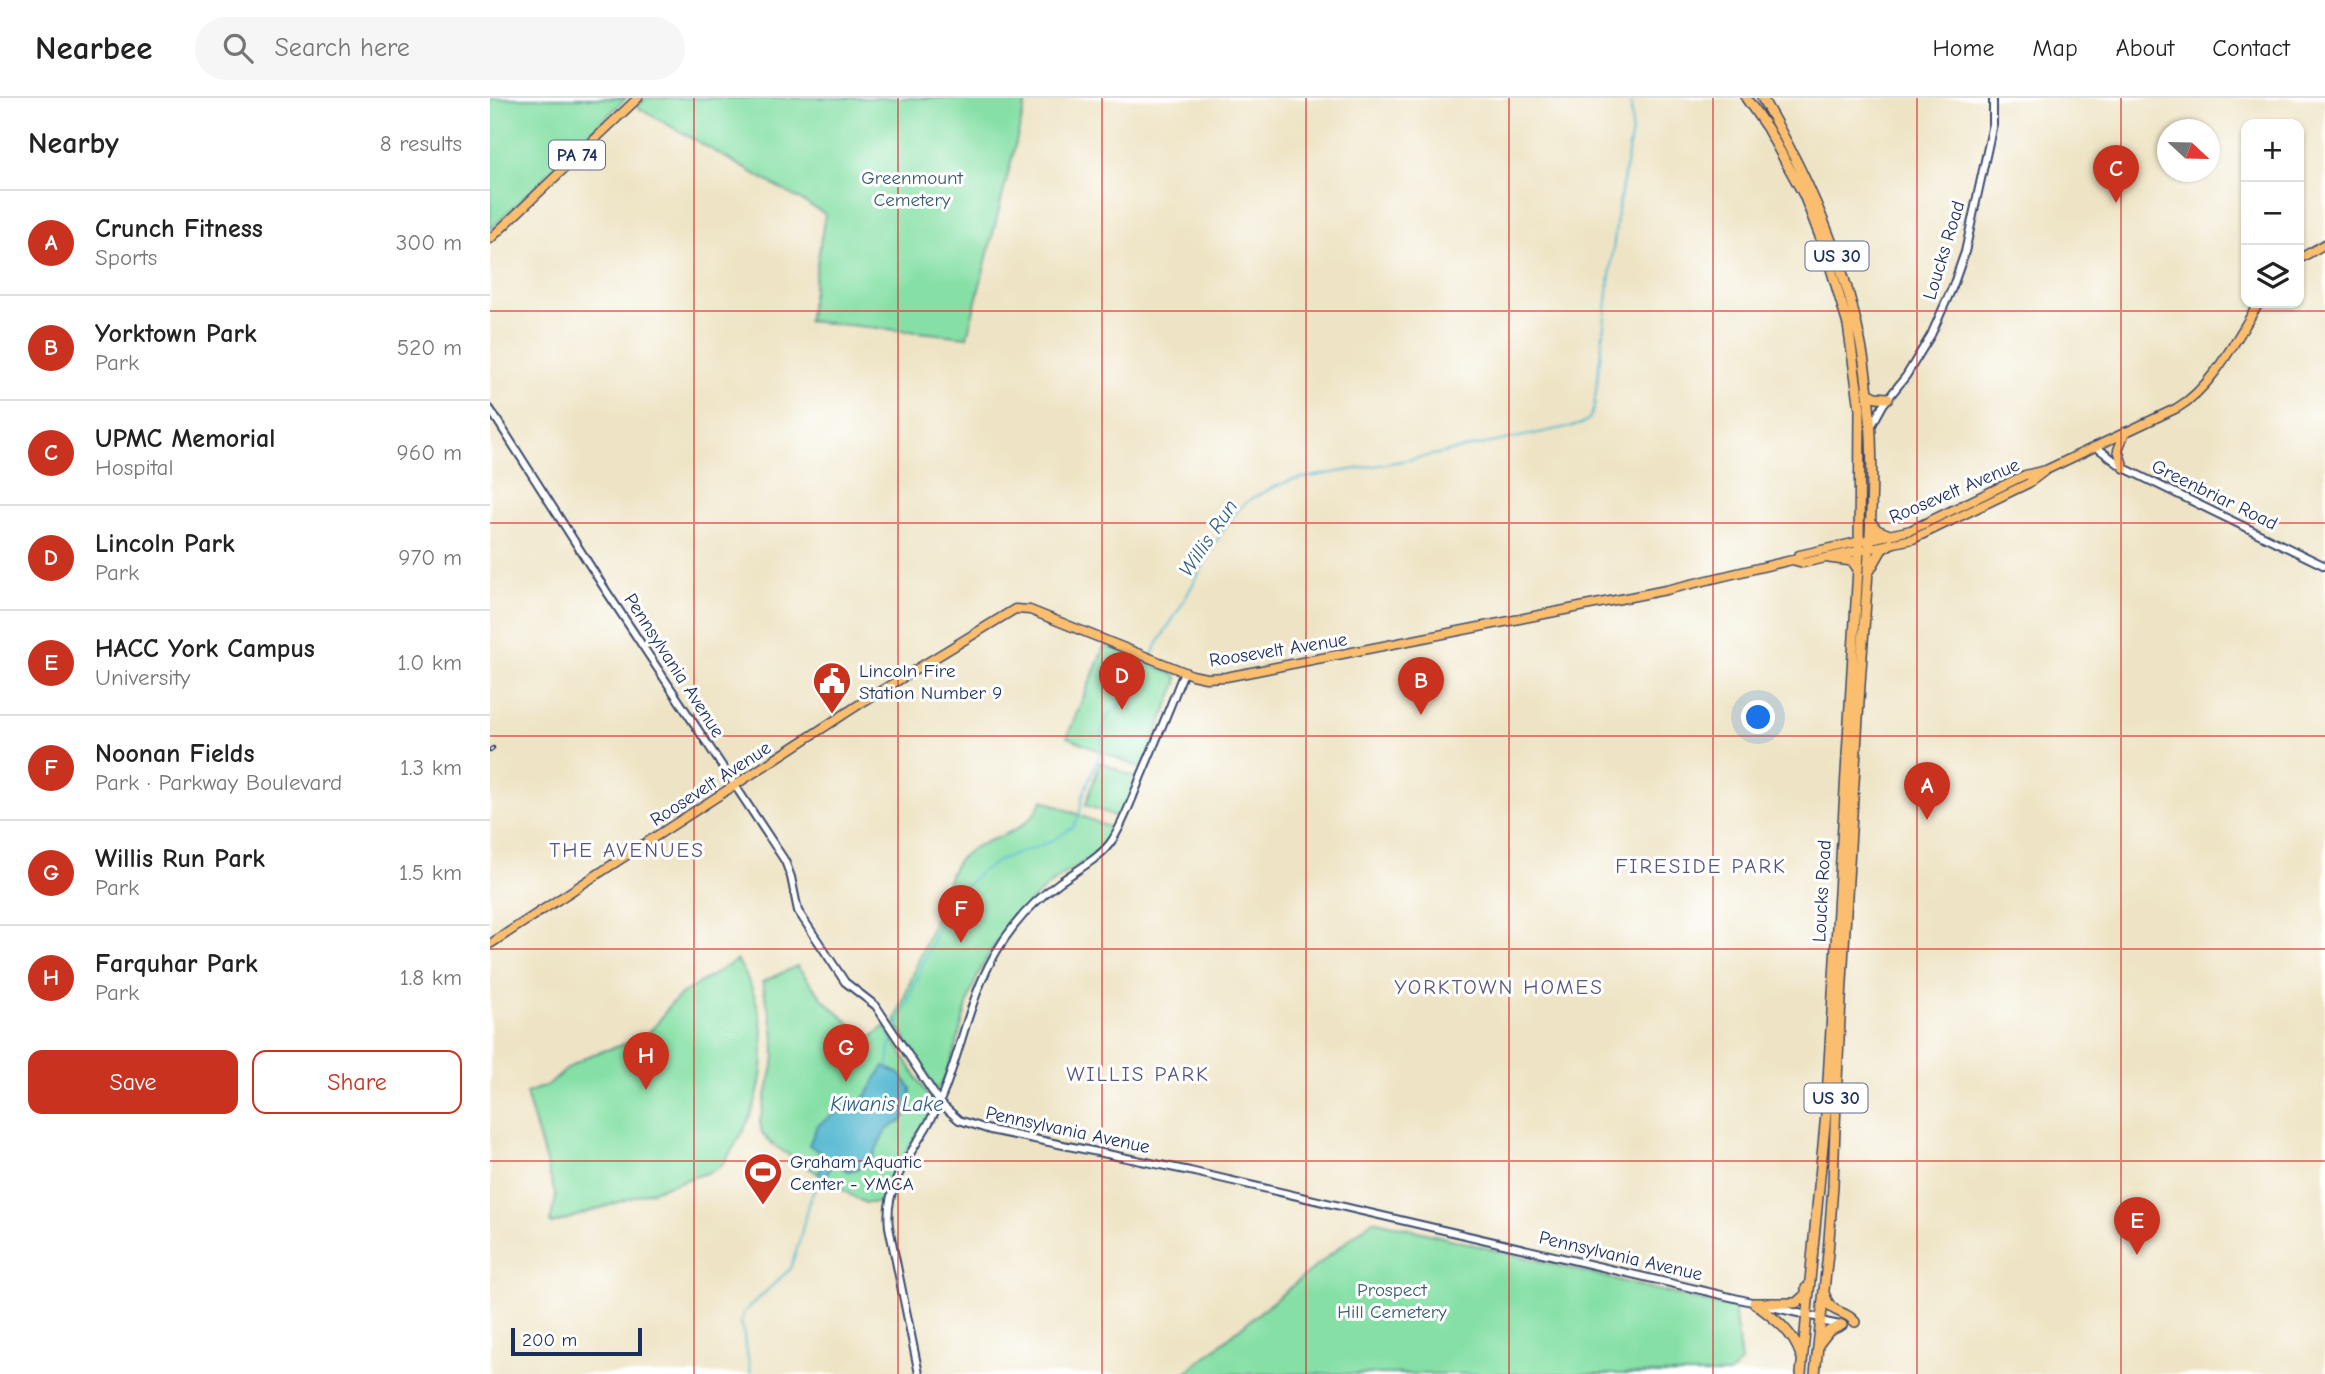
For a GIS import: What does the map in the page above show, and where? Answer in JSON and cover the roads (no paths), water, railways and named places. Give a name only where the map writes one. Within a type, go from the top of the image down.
[{"type":"highway","name":"US 30","points":[[1746,98],[1804,195],[1826,252],[1848,325],[1860,409]]},
{"type":"highway","name":"US 30","points":[[1762,98],[1789,144],[1830,237],[1850,295],[1861,346],[1871,427]]},
{"type":"highway","points":[[1868,393],[1888,398]]},
{"type":"highway","name":"Loucks Road","points":[[1815,1374],[1830,1230],[1867,575],[1860,409]]},
{"type":"highway","name":"Loucks Road","points":[[1801,1374],[1827,1102],[1858,569],[1870,520],[1871,427]]},
{"type":"highway","points":[[1867,575],[1891,539],[1880,532],[1870,520]]},
{"type":"highway","points":[[1829,558],[1852,561],[1858,569]]},
{"type":"highway","points":[[1754,1303],[1799,1302],[1806,1294],[1811,1268]]},
{"type":"highway","points":[[1824,1289],[1829,1305],[1835,1312],[1852,1317],[1855,1322]]},
{"type":"highway","points":[[1754,1303],[1790,1334],[1797,1343],[1802,1361]]},
{"type":"highway","points":[[1817,1347],[1829,1331],[1842,1325]]},
{"type":"main road","name":"PA 74","points":[[615,118],[632,98]]},
{"type":"main road","name":"PA 74","points":[[490,239],[638,98]]},
{"type":"main road","points":[[2304,256],[2325,244]]},
{"type":"main road","name":"Roosevelt Avenue","points":[[490,944],[884,689],[1015,609],[1030,610],[1184,672],[1206,678],[1226,677],[1666,590],[1794,560],[1803,563],[1829,558],[1891,539],[2178,408],[2199,391],[2256,308]]},
{"type":"main road","points":[[2124,468],[2118,450],[2125,432]]},
{"type":"main road","name":"Roosevelt Avenue","points":[[1891,539],[1913,539],[2029,483],[2046,470]]},
{"type":"main road","points":[[1975,510],[1974,507],[1978,503],[2011,486],[2018,479]]},
{"type":"main road","name":"Roosevelt Avenue","points":[[1794,560],[1799,555],[1864,546]]},
{"type":"street","name":"Loucks Road","points":[[1871,427],[1931,335],[1960,267],[1993,124],[1993,98]]},
{"type":"street","name":"Pennsylvania Avenue","points":[[490,409],[785,861],[798,911],[845,982],[876,1006],[940,1103],[959,1120],[990,1130],[1191,1171],[1806,1314],[1842,1325]]},
{"type":"street","name":"Greenbriar Road","points":[[2095,446],[2124,468],[2325,566]]},
{"type":"street","points":[[919,1374],[887,1218],[891,1192],[900,1170],[940,1103],[957,1057],[973,998],[988,966],[1002,942],[1029,908],[1051,888],[1094,859],[1109,844],[1131,800],[1184,672]]},
{"type":"water","name":"Kiwanis Lake","points":[[884,1066],[900,1074],[911,1088],[905,1117],[883,1135],[866,1165],[848,1171],[834,1162],[825,1178],[818,1174],[826,1157],[809,1145],[817,1126],[837,1112],[863,1101]]},
{"type":"waterway","name":"Willis Run","points":[[1152,655],[1228,523],[1244,504],[1261,493],[1292,480],[1408,460],[1582,424],[1589,419],[1594,408],[1618,209],[1632,131],[1631,98]]},
{"type":"waterway","name":"Willis Run","points":[[895,1033],[942,917],[956,897],[979,873],[1002,859],[1050,842],[1073,827],[1102,749],[1101,737],[1106,719],[1144,678],[1150,660]]},
{"type":"waterway","name":"Willis Run","points":[[888,1067],[893,1038]]},
{"type":"waterway","points":[[751,1374],[741,1321],[744,1312],[790,1269],[808,1204],[821,1175]]},
{"type":"place","name":"UPMC Memorial","points":[[2116,203]]},
{"type":"place","name":"Lincoln Park","points":[[1122,710]]},
{"type":"place","name":"Lincoln Fire Station Number 9","points":[[832,715]]},
{"type":"place","name":"Yorktown Park","points":[[1421,715]]},
{"type":"place","name":"Crunch Fitness","points":[[1927,820]]},
{"type":"place","name":"Noonan Fields","points":[[961,943]]},
{"type":"place","name":"Willis Run Park","points":[[846,1082]]},
{"type":"place","name":"Farquhar Park","points":[[646,1090]]},
{"type":"place","name":"Graham Aquatic Center - YMCA","points":[[763,1206]]},
{"type":"place","name":"HACC York Campus","points":[[2137,1255]]},
{"type":"district","name":"THE AVENUES","points":[[627,850]]},
{"type":"district","name":"FIRESIDE PARK","points":[[1701,866]]},
{"type":"district","name":"YORKTOWN HOMES","points":[[1499,987]]},
{"type":"district","name":"WILLIS PARK","points":[[1138,1074]]},
{"type":"park label","name":"Greenmount Cemetery","points":[[912,188]]},
{"type":"park label","name":"Prospect Hill Cemetery","points":[[1392,1300]]}]
